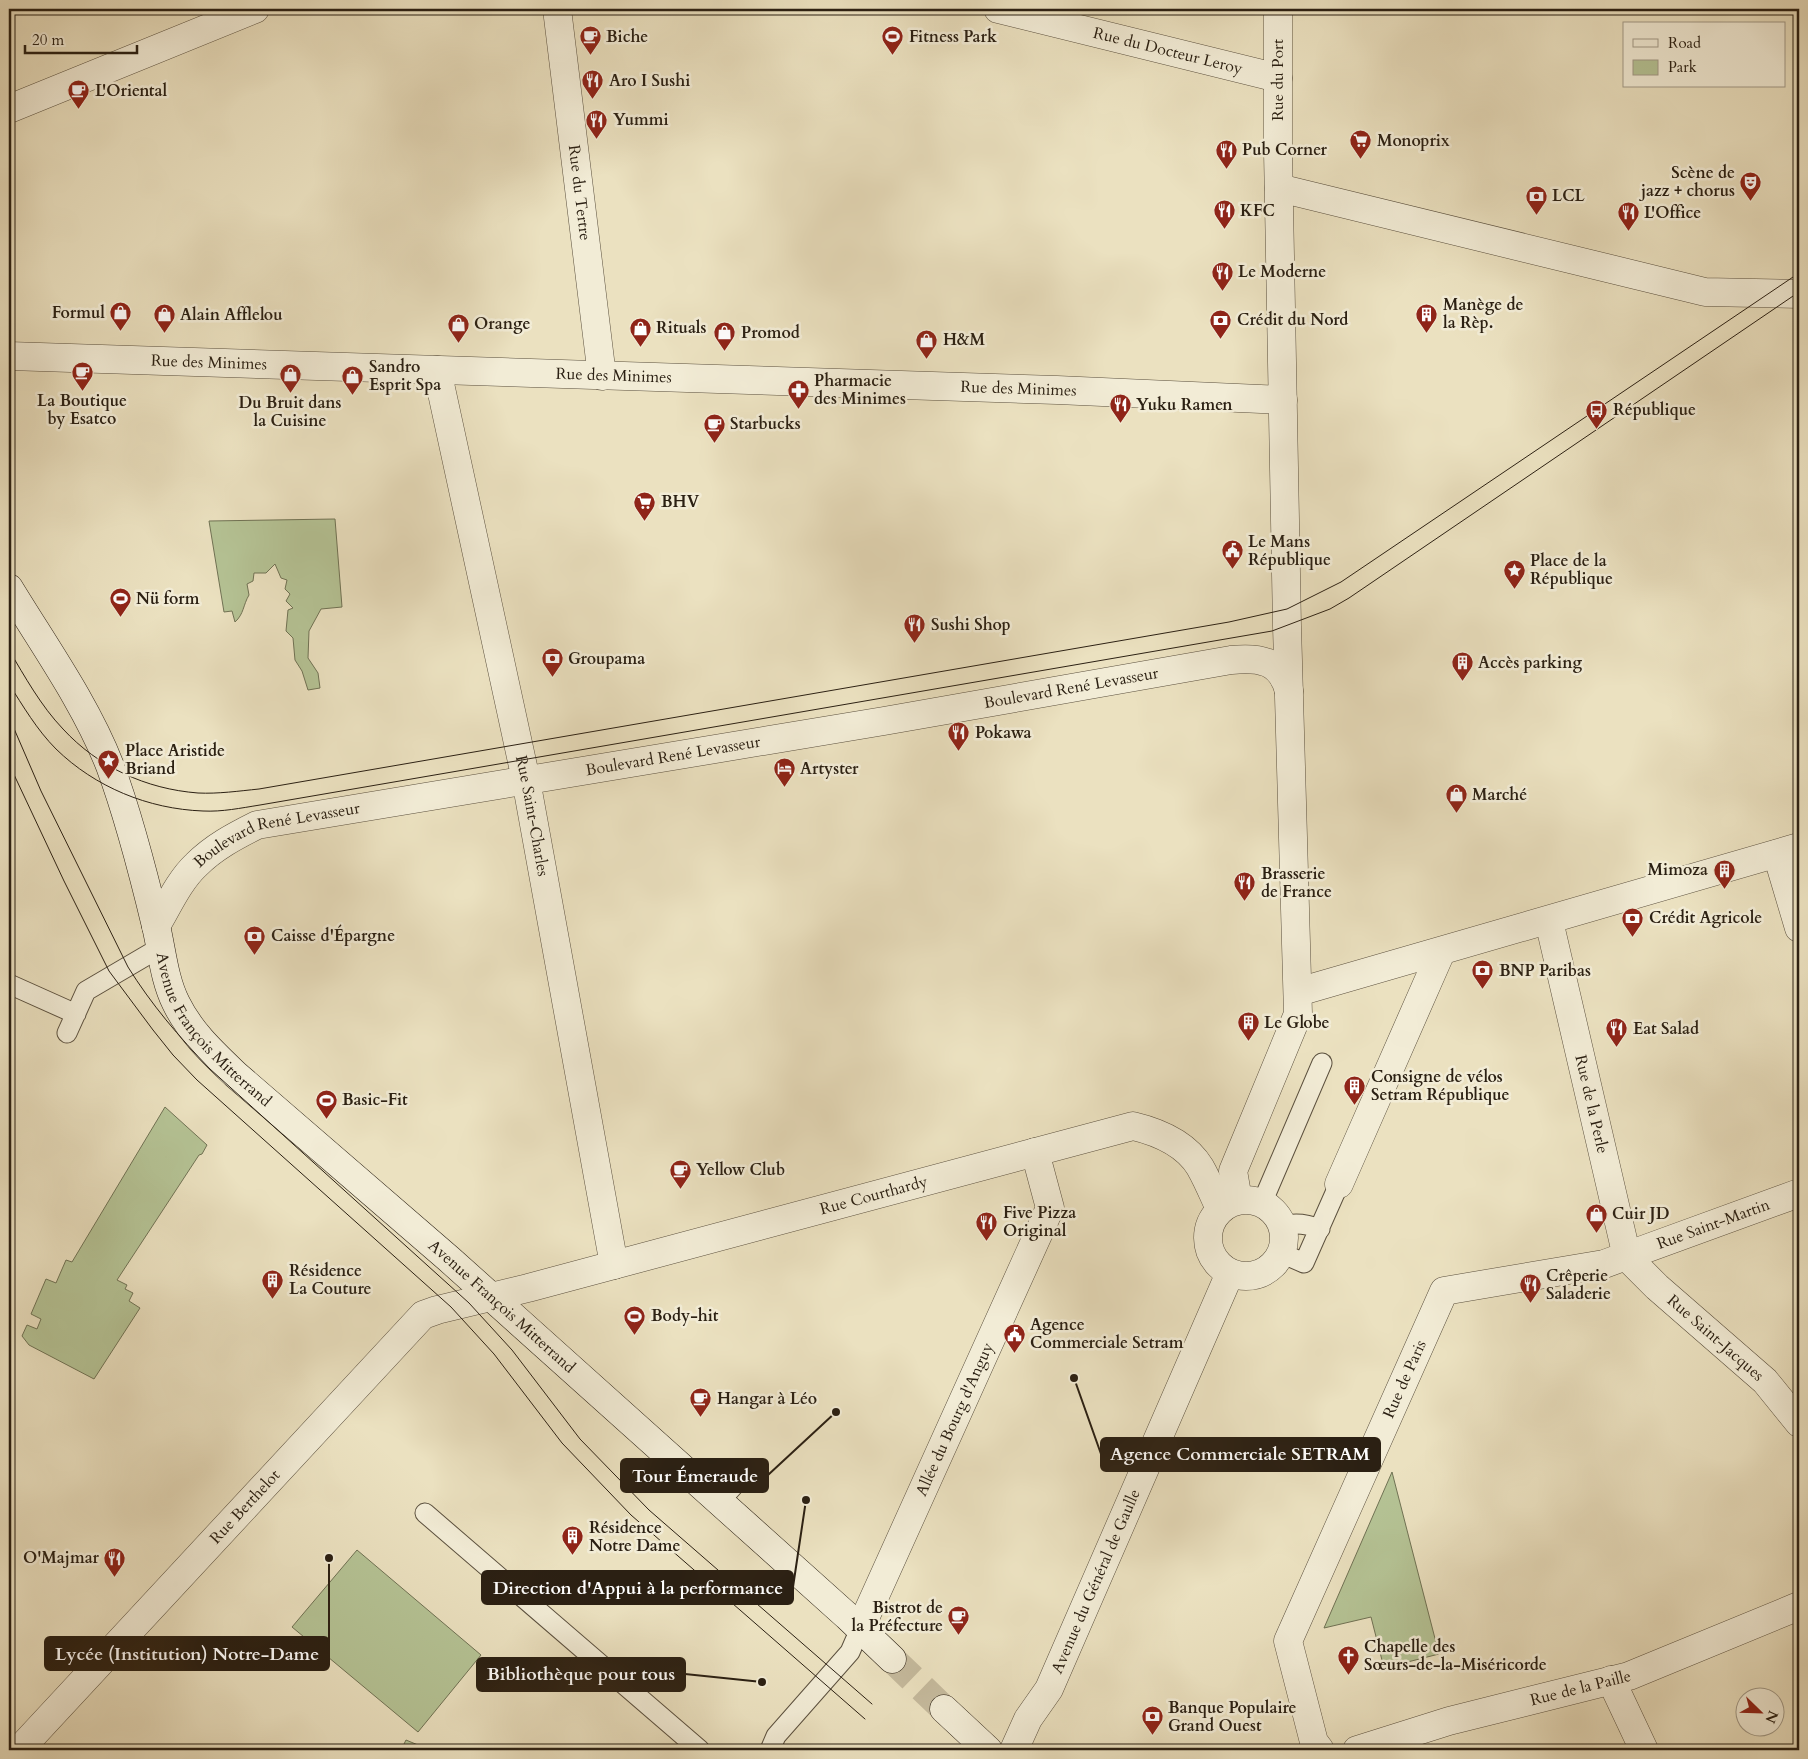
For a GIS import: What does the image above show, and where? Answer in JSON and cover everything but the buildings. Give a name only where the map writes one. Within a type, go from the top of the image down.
[{"type":"street","points":[[9,109],[255,9]]},
{"type":"street","name":"Rue du Tertre","points":[[557,9],[602,376]]},
{"type":"street","name":"Rue du Docteur Leroy","points":[[998,9],[1278,78]]},
{"type":"street","name":"Rue du Port","points":[[1278,9],[1279,188]]},
{"type":"street","points":[[1240,1204],[1233,1171],[1298,1003],[1289,691],[1279,188],[1705,292],[1799,294]]},
{"type":"street","name":"Rue des Minimes","points":[[9,356],[1219,396],[1283,400]]},
{"type":"street","name":"Rue Saint-Charles","points":[[437,370],[526,780],[614,1265]]},
{"type":"street","points":[[9,588],[87,715],[110,766],[138,855],[159,937]]},
{"type":"street","name":"Boulevard René Levasseur","points":[[159,937],[178,890],[195,866],[234,836],[257,825],[884,721],[1232,660],[1252,658],[1272,664],[1282,675],[1289,691]]},
{"type":"street","points":[[1298,1003],[1441,952],[1788,851],[1785,882],[1799,928]]},
{"type":"street","name":"Rue de la Perle","points":[[1549,921],[1627,1257]]},
{"type":"street","name":"Avenue François Mitterrand","points":[[159,937],[168,982],[182,1014],[206,1046],[236,1076],[492,1298],[892,1659]]},
{"type":"street","points":[[1339,1184],[1441,952]]},
{"type":"street","name":"Rue Courthardy","points":[[492,1298],[1133,1126],[1144,1128],[1171,1140],[1192,1157],[1199,1166],[1240,1204]]},
{"type":"street","name":"Allée du Bourg d'Anguy","points":[[860,1629],[1050,1208],[1035,1152]]},
{"type":"street","name":"Rue Saint-Martin","points":[[1627,1257],[1799,1193]]},
{"type":"street","points":[[1240,1204],[1274,1212],[1282,1240],[1273,1265],[1258,1274],[1247,1276],[1230,1273],[1217,1264],[1208,1246],[1208,1229],[1214,1216],[1240,1204]]},
{"type":"street","name":"Rue Saint-Jacques","points":[[1627,1257],[1657,1287],[1765,1381],[1799,1423]]},
{"type":"street","name":"Rue de Paris","points":[[1320,1750],[1314,1742],[1288,1641],[1444,1292],[1604,1264],[1627,1257]]},
{"type":"street","name":"Avenue du Général de Gaulle","points":[[1014,1750],[1028,1719],[1048,1688],[1230,1273]]},
{"type":"street","name":"Rue Berthelot","points":[[19,1750],[423,1315],[437,1310],[492,1298]]},
{"type":"street","name":"Rue de la Paille","points":[[1357,1750],[1449,1721],[1629,1676],[1799,1606]]},
{"type":"street","points":[[1611,1680],[1644,1750]]},
{"type":"street","points":[[944,1709],[988,1750]]},
{"type":"lane","points":[[68,1033],[86,991],[159,937]]},
{"type":"lane","points":[[9,984],[76,1014]]},
{"type":"lane","points":[[1240,1204],[1322,1062]]},
{"type":"lane","points":[[1320,1229],[1308,1225],[1291,1224],[1282,1240],[1304,1263],[1320,1229],[1339,1184]]},
{"type":"lane","points":[[719,1502],[749,1469]]},
{"type":"lane","points":[[425,1513],[700,1750]]},
{"type":"lane","points":[[770,1750],[776,1736],[850,1652],[860,1629]]},
{"type":"green space","points":[[335,519],[342,607],[321,609],[309,631],[308,658],[318,673],[320,688],[308,690],[302,671],[295,660],[293,638],[286,631],[288,610],[293,608],[286,601],[290,594],[285,589],[287,580],[281,578],[275,564],[266,573],[254,573],[253,581],[247,584],[249,595],[240,616],[235,622],[232,611],[224,612],[209,521]]},
{"type":"green space","points":[[165,1107],[207,1145],[117,1280],[127,1285],[125,1289],[133,1293],[129,1301],[140,1308],[94,1379],[29,1345],[22,1336],[27,1325],[37,1329],[41,1319],[31,1314],[46,1279],[56,1283],[66,1260],[72,1262]]},
{"type":"green space","points":[[1392,1472],[1439,1654],[1384,1668],[1371,1617],[1324,1628]]},
{"type":"green space","points":[[357,1550],[481,1655],[418,1732],[292,1627]]},
{"type":"green space","points":[[406,1740],[430,1750],[401,1750]]},
{"type":"tunnel","points":[[892,1659],[944,1709]]},
{"type":"tram line","points":[[9,650],[34,691],[63,729],[107,765],[124,774],[160,787],[179,791],[213,793],[259,789],[1229,622],[1287,609],[1341,582],[1799,273]]},
{"type":"tram line","points":[[9,684],[49,742],[71,762],[105,785],[124,794],[162,806],[217,811],[232,810],[1272,631],[1330,609],[1349,598],[1799,292]]},
{"type":"tram line","points":[[9,717],[41,791],[128,967],[146,994],[176,1032],[210,1069],[469,1303],[512,1350],[580,1439],[649,1510],[872,1704]]},
{"type":"tram line","points":[[9,764],[109,971],[173,1055],[197,1080],[451,1307],[494,1354],[562,1443],[631,1515],[865,1719]]},
{"type":"place","name":"Biche","points":[[590,56]]},
{"type":"place","name":"Fitness Park","points":[[893,56]]},
{"type":"place","name":"Aro I Sushi","points":[[593,100]]},
{"type":"place","name":"L'Oriental","points":[[79,110]]},
{"type":"place","name":"Yummi","points":[[597,139]]},
{"type":"place","name":"Monoprix","points":[[1361,160]]},
{"type":"place","name":"Pub Corner","points":[[1226,169]]},
{"type":"place","name":"Scène de jazz + chorus","points":[[1751,201]]},
{"type":"place","name":"LCL","points":[[1536,215]]},
{"type":"place","name":"KFC","points":[[1224,230]]},
{"type":"place","name":"L'Office","points":[[1628,232]]},
{"type":"place","name":"Le Moderne","points":[[1222,291]]},
{"type":"place","name":"Formul","points":[[121,332]]},
{"type":"place","name":"Manège de la Rèp.","points":[[1427,333]]},
{"type":"place","name":"Alain Afflelou","points":[[164,334]]},
{"type":"place","name":"Crédit du Nord","points":[[1221,339]]},
{"type":"place","name":"Orange","points":[[458,343]]},
{"type":"place","name":"Rituals","points":[[640,347]]},
{"type":"place","name":"Promod","points":[[725,352]]},
{"type":"place","name":"H&M","points":[[927,359]]},
{"type":"place","name":"La Boutique by Esatco","points":[[82,391]]},
{"type":"place","name":"Du Bruit dans la Cuisine","points":[[290,393]]},
{"type":"place","name":"Sandro Esprit Spa","points":[[353,395]]},
{"type":"place","name":"Pharmacie des Minimes","points":[[798,409]]},
{"type":"place","name":"Yuku Ramen","points":[[1120,424]]},
{"type":"place","name":"République","points":[[1597,429]]},
{"type":"place","name":"Starbucks","points":[[714,443]]},
{"type":"place","name":"BHV","points":[[645,521]]},
{"type":"place","name":"Le Mans République","points":[[1232,570]]},
{"type":"place","name":"Place de la République","points":[[1514,589]]},
{"type":"place","name":"Nü form","points":[[120,618]]},
{"type":"place","name":"Sushi Shop","points":[[915,644]]},
{"type":"place","name":"Groupama","points":[[552,678]]},
{"type":"place","name":"Accès parking","points":[[1462,682]]},
{"type":"place","name":"Pokawa","points":[[959,752]]},
{"type":"place","name":"Place Aristide Briand","points":[[109,779]]},
{"type":"place","name":"Artyster","points":[[784,788]]},
{"type":"place","name":"Marché","points":[[1456,814]]},
{"type":"place","name":"Mimoza","points":[[1724,889]]},
{"type":"place","name":"Brasserie de France","points":[[1245,902]]},
{"type":"place","name":"Crédit Agricole","points":[[1633,937]]},
{"type":"place","name":"Caisse d'Épargne","points":[[255,955]]},
{"type":"place","name":"BNP Paribas","points":[[1483,990]]},
{"type":"place","name":"Le Globe","points":[[1248,1042]]},
{"type":"place","name":"Eat Salad","points":[[1617,1048]]},
{"type":"place","name":"Consigne de vélos Setram République","points":[[1355,1105]]},
{"type":"place","name":"Basic-Fit","points":[[326,1119]]},
{"type":"place","name":"Yellow Club","points":[[680,1189]]},
{"type":"place","name":"Cuir JD","points":[[1596,1233]]},
{"type":"place","name":"Five Pizza Original","points":[[987,1241]]},
{"type":"place","name":"Résidence La Couture","points":[[273,1299]]},
{"type":"place","name":"Crêperie Saladerie","points":[[1530,1304]]},
{"type":"place","name":"Body-hit","points":[[635,1335]]},
{"type":"place","name":"Agence Commerciale Setram","points":[[1014,1353]]},
{"type":"place","name":"Agence Commerciale SETRAM","points":[[1074,1378]]},
{"type":"place","name":"Tour Émeraude","points":[[836,1412]]},
{"type":"place","name":"Hangar à Léo","points":[[701,1418]]},
{"type":"place","name":"Direction d'Appui à la performance","points":[[806,1500]]},
{"type":"place","name":"Résidence Notre Dame","points":[[573,1556]]},
{"type":"place","name":"Lycée (Institution) Notre-Dame","points":[[329,1558]]},
{"type":"place","name":"O'Majmar","points":[[115,1577]]},
{"type":"place","name":"Bistrot de la Préfecture","points":[[959,1636]]},
{"type":"place","name":"Chapelle des Sœurs-de-la-Miséricorde","points":[[1348,1675]]},
{"type":"place","name":"Bibliothèque pour tous","points":[[762,1682]]},
{"type":"place","name":"Banque Populaire Grand Ouest","points":[[1152,1736]]}]
